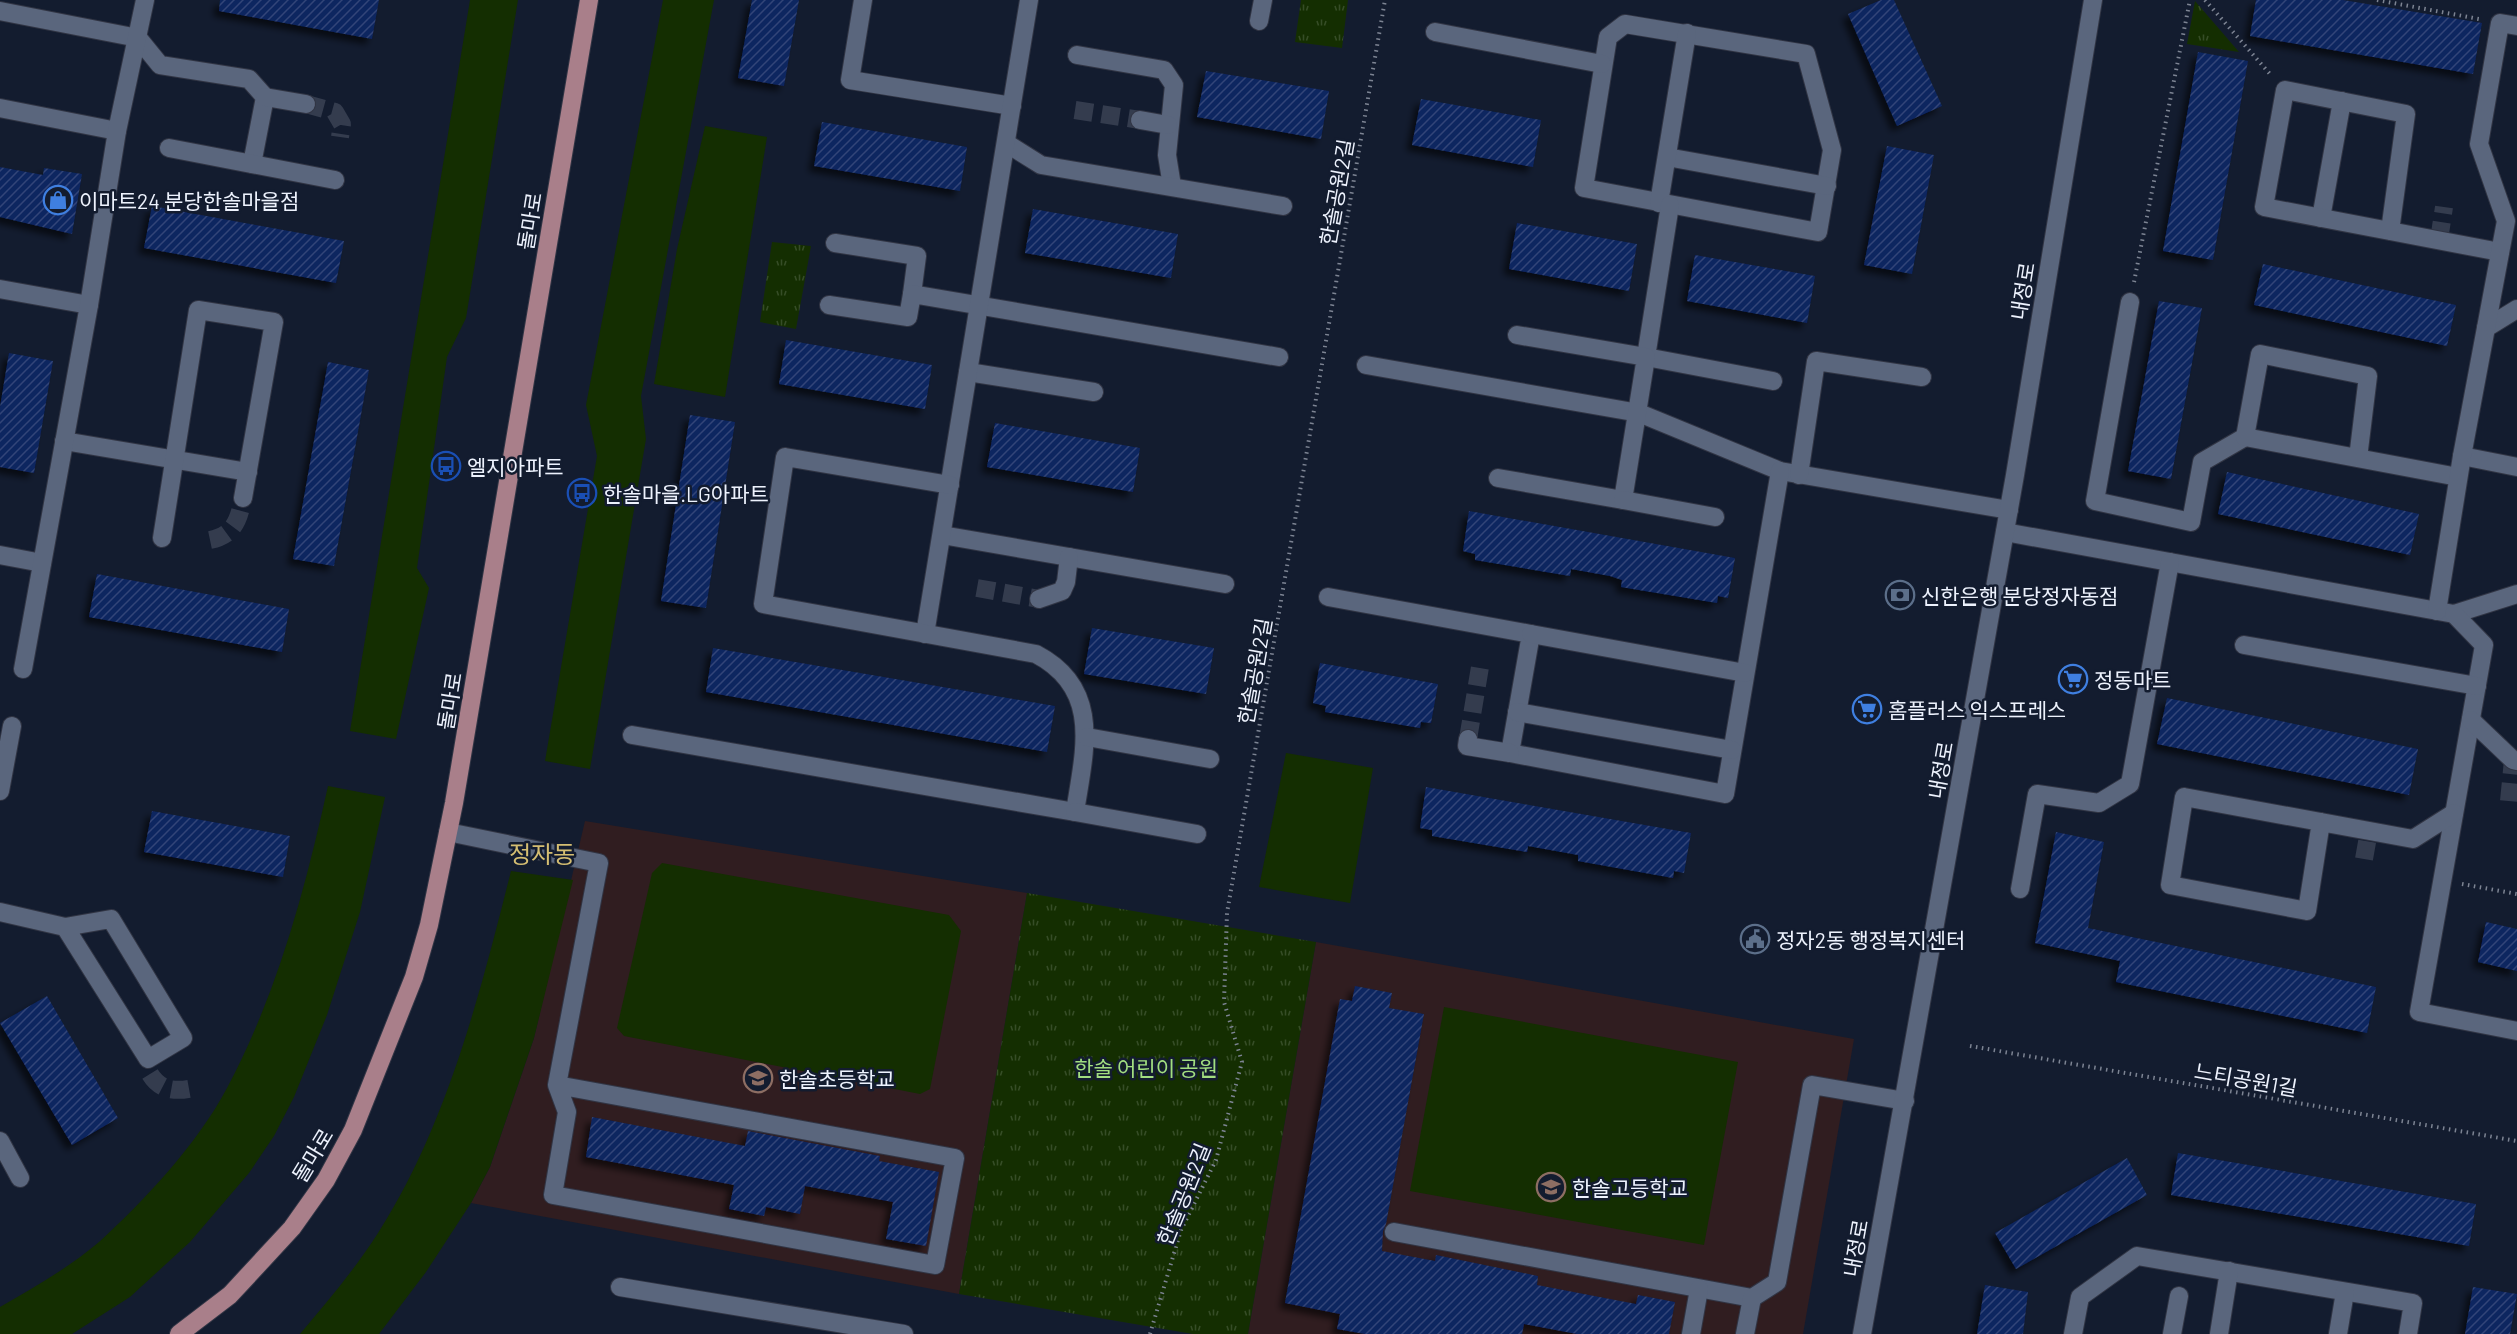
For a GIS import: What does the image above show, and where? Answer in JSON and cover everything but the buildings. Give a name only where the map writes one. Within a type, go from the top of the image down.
[{"type":"main road","name":"돌마로","points":[[179,1334],[230,1294],[292,1228],[326,1180],[353,1130],[414,977],[429,925],[448,832],[589,0]]},
{"type":"street","points":[[23,669],[89,305],[117,131],[145,0]]},
{"type":"street","points":[[863,0],[850,80],[1012,106]]},
{"type":"street","points":[[925,634],[1029,0]]},
{"type":"street","points":[[1259,21],[1263,0]]},
{"type":"street","name":"내정로","points":[[1862,1334],[2009,510],[2092,0]]},
{"type":"street","points":[[0,11],[138,38],[160,65],[249,79],[265,96],[306,104]]},
{"type":"street","points":[[1625,24],[1687,33],[1806,54],[1832,150],[1818,232],[1584,188],[1608,37],[1625,24]]},
{"type":"street","points":[[2445,612],[2458,477],[2506,221],[2479,144],[2509,24]]},
{"type":"street","points":[[1435,32],[1602,64]]},
{"type":"street","points":[[1623,500],[1646,357],[1665,204],[1667,157],[1687,33]]},
{"type":"street","points":[[1077,55],[1164,70],[1174,85],[1168,125],[1167,155],[1172,186]]},
{"type":"street","points":[[2390,231],[2406,114],[2284,90],[2264,207],[2500,252]]},
{"type":"street","points":[[252,164],[265,96]]},
{"type":"street","points":[[2321,218],[2342,101]]},
{"type":"street","points":[[0,108],[117,131]]},
{"type":"street","points":[[1140,120],[1168,125]]},
{"type":"street","points":[[1006,144],[1041,165],[1283,206]]},
{"type":"street","points":[[169,148],[335,180]]},
{"type":"street","points":[[1667,157],[1827,186]]},
{"type":"street","points":[[829,304],[908,317],[917,256],[835,243]]},
{"type":"street","points":[[0,290],[89,305]]},
{"type":"street","points":[[912,294],[1279,357]]},
{"type":"street","points":[[2130,303],[2095,501],[2191,522],[2202,462],[2245,437],[2458,477]]},
{"type":"street","points":[[2486,328],[2517,309]]},
{"type":"street","points":[[162,538],[198,310],[274,322],[243,498]]},
{"type":"street","points":[[1517,335],[1773,381]]},
{"type":"street","points":[[2245,437],[2260,354],[2368,376],[2358,458]]},
{"type":"street","points":[[1799,475],[1816,361],[1922,377]]},
{"type":"street","points":[[1366,365],[1638,413],[1780,471],[2009,510]]},
{"type":"street","points":[[968,372],[1094,392]]},
{"type":"street","points":[[64,441],[248,472]]},
{"type":"street","points":[[2462,456],[2517,467]]},
{"type":"street","points":[[950,485],[785,457],[763,604],[1036,654],[1053,662],[1066,675],[1076,694],[1087,737],[1075,812]]},
{"type":"street","points":[[1468,739],[1467,746],[1725,794],[1780,471]]},
{"type":"street","points":[[1498,478],[1715,518]]},
{"type":"street","points":[[2005,532],[2445,612],[2517,594]]},
{"type":"street","points":[[942,535],[1225,584]]},
{"type":"street","points":[[0,555],[42,563]]},
{"type":"street","points":[[1039,599],[1062,591],[1066,582],[1069,557]]},
{"type":"street","points":[[2020,889],[2037,794],[2099,803],[2130,784],[2170,562]]},
{"type":"street","points":[[1328,597],[1745,673]]},
{"type":"street","points":[[2445,612],[2484,645],[2419,1012],[2517,1031]]},
{"type":"street","points":[[1510,753],[1531,634]]},
{"type":"street","points":[[2244,645],[2477,686]]},
{"type":"street","points":[[1517,712],[1732,750]]},
{"type":"street","points":[[2471,720],[2513,760],[2517,761]]},
{"type":"street","points":[[0,791],[3,761],[12,726]]},
{"type":"street","points":[[632,735],[1197,834]]},
{"type":"street","points":[[1087,737],[1210,759]]},
{"type":"street","points":[[2321,822],[2307,911],[2170,885],[2184,797],[2413,838],[2454,813]]},
{"type":"street","points":[[448,832],[599,863],[557,1085],[567,1112],[552,1195],[935,1265],[955,1158],[557,1085]]},
{"type":"street","points":[[0,912],[65,927],[111,919],[183,1038],[149,1066],[65,927]]},
{"type":"street","points":[[1394,1232],[1752,1298],[1777,1282],[1812,1085],[1905,1101]]},
{"type":"street","points":[[0,1142],[20,1178]]},
{"type":"street","points":[[2073,1334],[2080,1297],[2137,1256],[2413,1303],[2408,1334]]},
{"type":"street","points":[[2219,1334],[2229,1271]]},
{"type":"street","points":[[620,1287],[800,1326],[904,1334]]},
{"type":"street","points":[[1691,1334],[1699,1289]]},
{"type":"street","points":[[2338,1334],[2345,1292]]},
{"type":"street","points":[[2172,1334],[2179,1296]]},
{"type":"street","points":[[1745,1334],[1752,1298]]},
{"type":"path","name":"한솔공원2길","points":[[1150,1334],[1181,1230],[1216,1160],[1242,1062],[1224,1002],[1227,913],[1385,0]]},
{"type":"path","points":[[2130,303],[2190,0]]},
{"type":"path","points":[[2205,0],[2284,90]]},
{"type":"path","points":[[2377,0],[2509,24]]},
{"type":"path","points":[[2442,881],[2517,894]]},
{"type":"path","name":"느티공원1길","points":[[1970,1046],[2517,1141]]},
{"type":"shaded area","name":"한솔초등학교","points":[[585,821],[1027,893],[959,1294],[471,1203],[490,1167],[534,1038]]},
{"type":"shaded area","name":"한솔고등학교","points":[[1316,942],[1854,1039],[1803,1334],[1248,1334]]},
{"type":"green space","points":[[470,0],[518,0],[466,318],[447,357],[417,568],[429,588],[396,739],[350,731]]},
{"type":"green space","points":[[663,0],[714,0],[641,396],[646,439],[590,769],[545,761],[597,456],[586,405]]},
{"type":"green space","points":[[1301,0],[1348,0],[1342,48],[1295,42]]},
{"type":"green space","points":[[2195,1],[2239,52],[2187,44]]},
{"type":"green space","points":[[705,126],[767,137],[725,397],[654,384],[677,249]]},
{"type":"green space","points":[[772,242],[811,246],[796,329],[760,322]]},
{"type":"green space","points":[[1286,753],[1373,768],[1350,903],[1259,887]]},
{"type":"green space","points":[[328,786],[385,797],[360,912],[327,1015],[294,1097],[274,1136],[249,1173],[190,1242],[130,1297],[72,1334],[0,1334],[0,1307],[64,1269],[99,1242],[169,1170],[215,1109],[245,1052],[275,979],[310,864]]},
{"type":"green space","points":[[662,863],[949,915],[961,931],[930,1089],[920,1094],[624,1036],[617,1028],[652,873]]},
{"type":"green space","points":[[511,871],[573,880],[534,1038],[490,1167],[471,1203],[426,1272],[379,1334],[300,1334],[378,1233],[424,1148],[459,1058]]},
{"type":"green space","name":"한솔 어린이 공원","points":[[1027,893],[1316,942],[1248,1334],[1193,1334],[959,1294]]},
{"type":"green space","points":[[1444,1007],[1738,1062],[1704,1245],[1410,1191]]},
{"type":"tunnel","points":[[306,104],[335,112],[342,124],[340,137]]},
{"type":"tunnel","points":[[1075,110],[1140,120]]},
{"type":"tunnel","points":[[2439,240],[2444,207]]},
{"type":"tunnel","points":[[210,540],[225,534],[234,525],[240,513],[243,498]]},
{"type":"tunnel","points":[[977,588],[1039,599]]},
{"type":"tunnel","points":[[1468,739],[1481,661]]},
{"type":"tunnel","points":[[2509,801],[2513,760]]},
{"type":"tunnel","points":[[2364,859],[2369,831]]},
{"type":"tunnel","points":[[150,1074],[159,1084],[170,1089],[183,1090],[197,1087]]},
{"type":"place","name":"이마트24 분당한솔마을점","points":[[58,200]]},
{"type":"place","name":"엘지아파트","points":[[446,466]]},
{"type":"place","name":"한솔마을.LG아파트","points":[[582,493]]},
{"type":"place","name":"신한은행 분당정자동점","points":[[1900,595]]},
{"type":"place","name":"정동마트","points":[[2073,679]]},
{"type":"place","name":"홈플러스 익스프레스","points":[[1867,709]]},
{"type":"place","name":"정자2동 행정복지센터","points":[[1755,939]]},
{"type":"place","name":"한솔초등학교","points":[[758,1078]]},
{"type":"place","name":"한솔고등학교","points":[[1551,1187]]},
{"type":"district","name":"정자동","points":[[542,853]]}]
